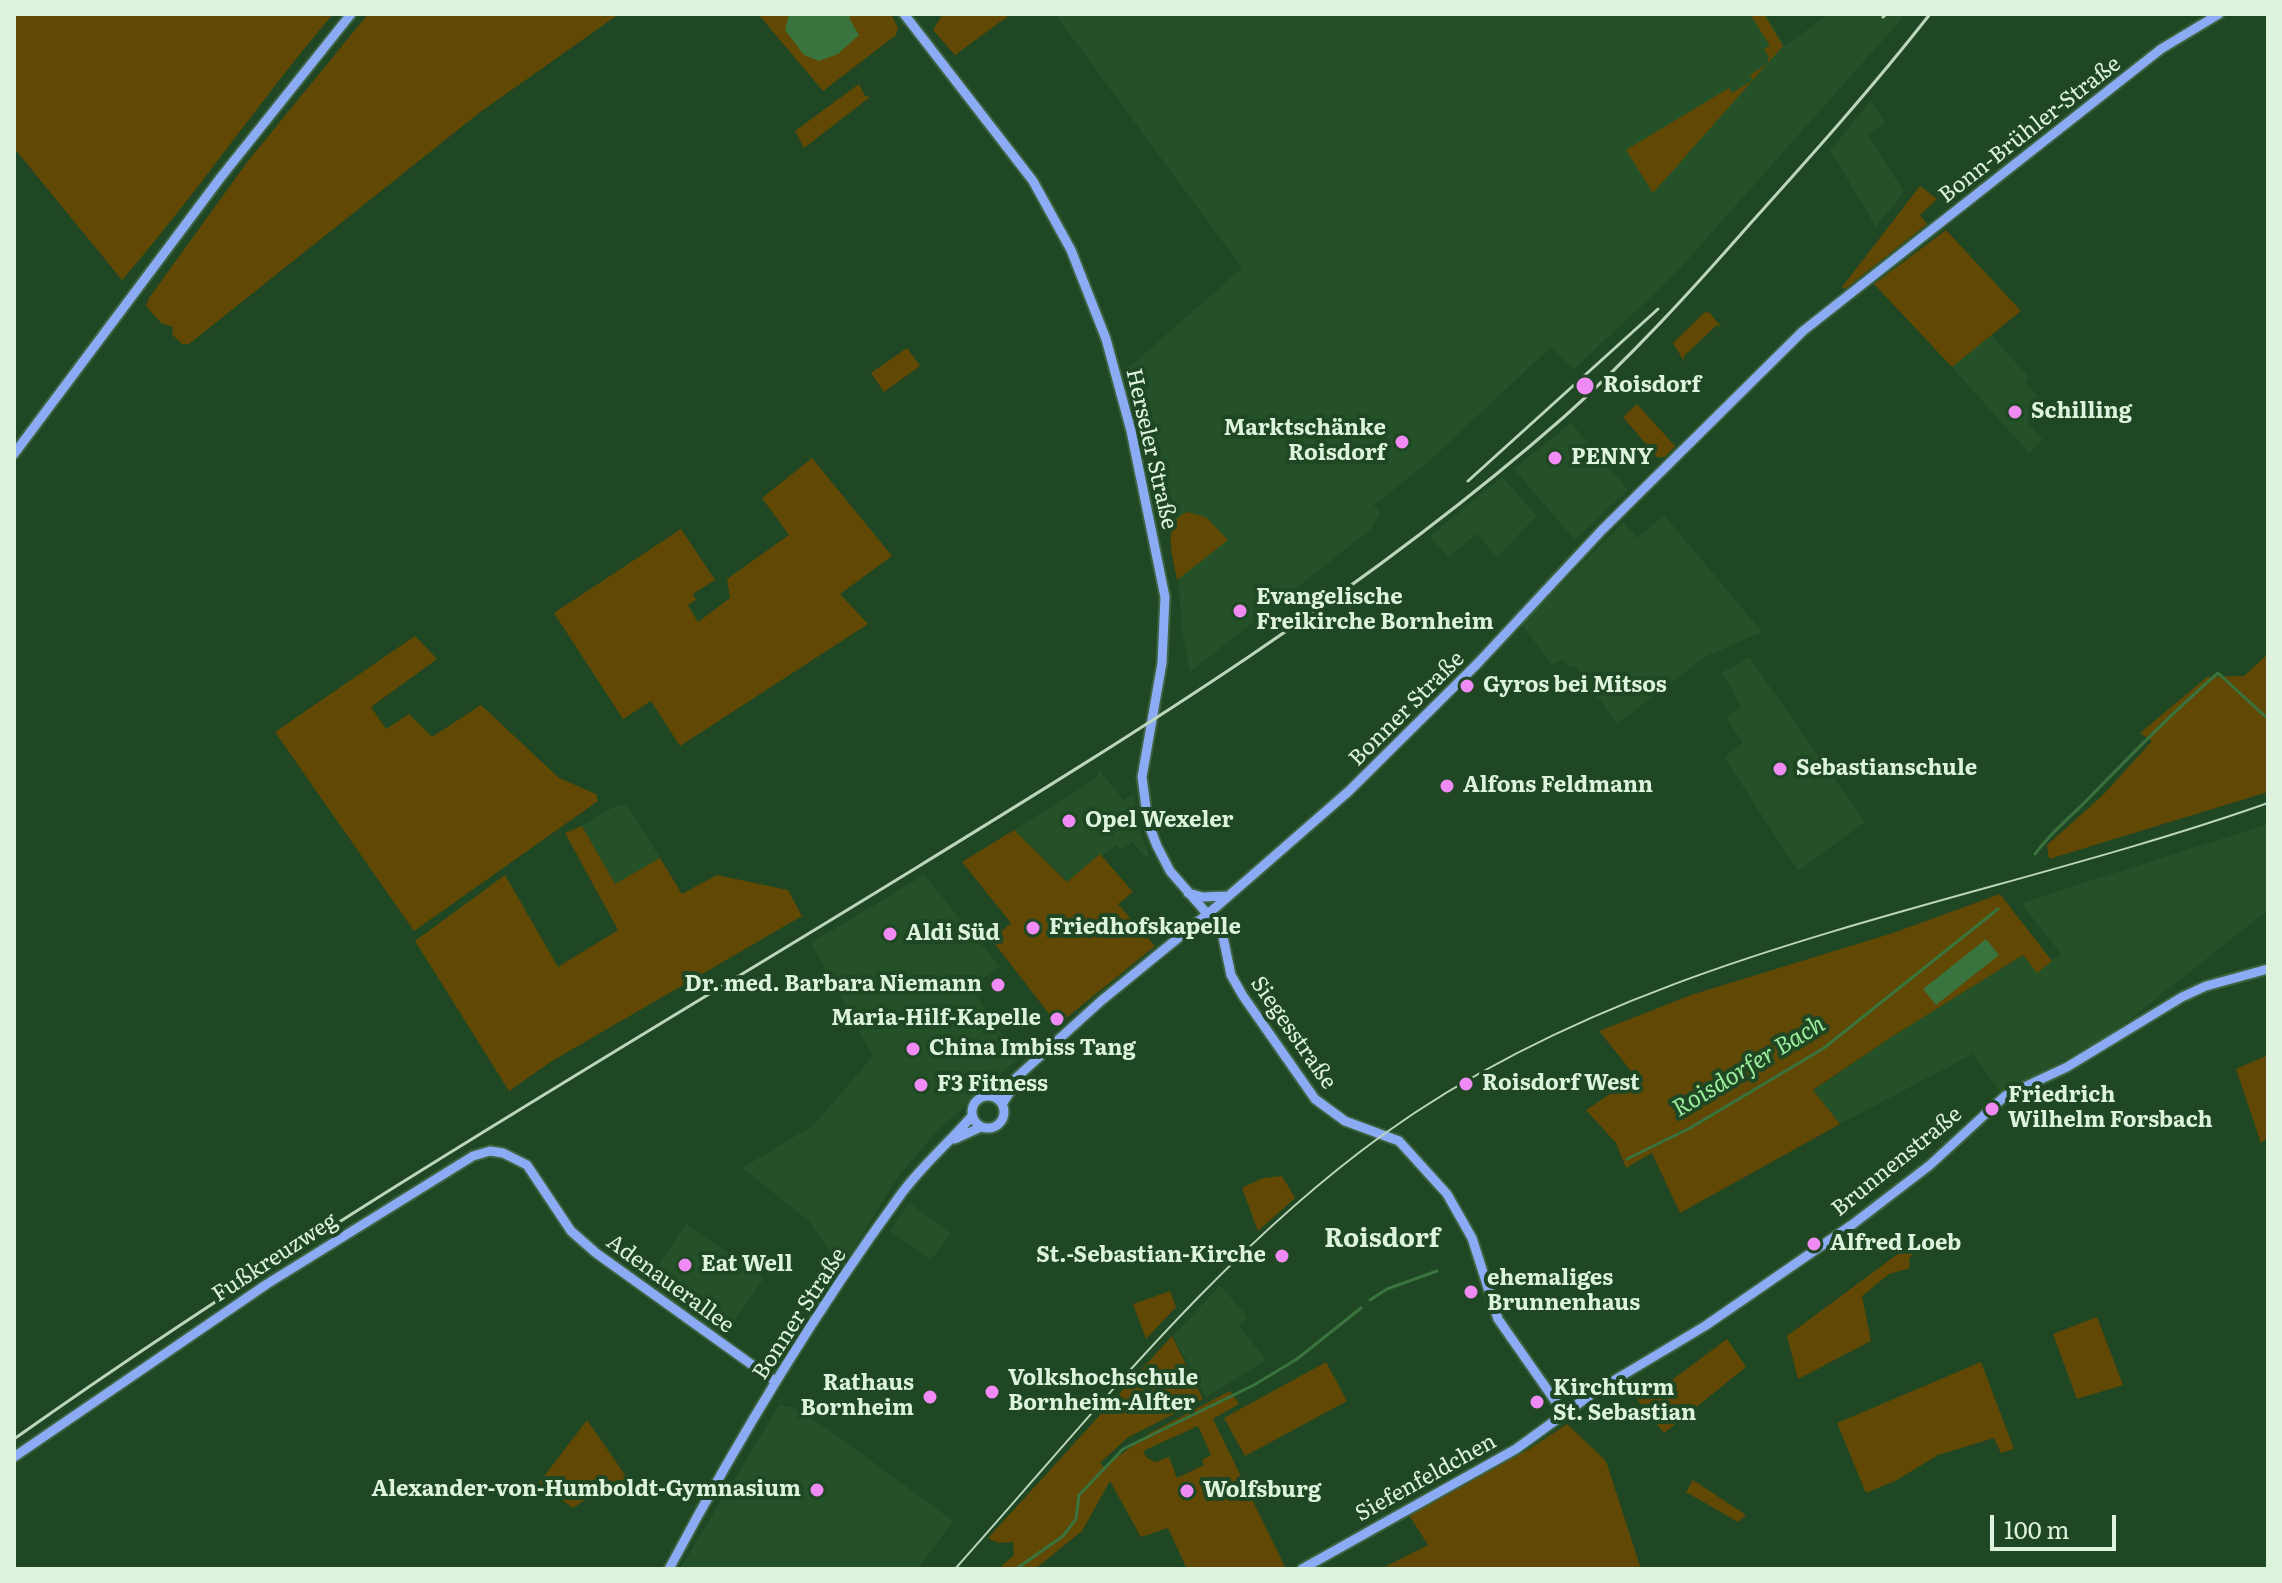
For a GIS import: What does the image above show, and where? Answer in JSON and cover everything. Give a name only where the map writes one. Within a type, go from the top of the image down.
[{"type":"street","points":[[14,454],[221,177],[351,14]]},
{"type":"street","name":"Herseler Straße","points":[[904,14],[1033,181],[1071,250],[1106,339],[1131,431],[1165,597],[1162,663],[1145,749],[1143,801],[1157,846],[1170,871],[1207,915]]},
{"type":"street","name":"Bonn-Brühler-Straße","points":[[1867,280],[2161,49],[2219,14]]},
{"type":"street","name":"Bonner Straße","points":[[999,1101],[1021,1075],[1101,1001],[1207,915],[1349,791],[1752,380],[1803,331],[1867,280]]},
{"type":"street","points":[[1188,893],[1203,897],[1227,896]]},
{"type":"street","name":"Siegesstraße","points":[[1207,915],[1223,937],[1231,975],[1243,996],[1315,1099],[1345,1121],[1399,1141],[1447,1194],[1472,1238],[1498,1319],[1565,1415]]},
{"type":"street","name":"Brunnenstraße","points":[[1565,1415],[1593,1393],[1705,1326],[1853,1224],[1930,1165],[2005,1096],[2067,1067],[2182,997],[2206,986],[2268,969]]},
{"type":"street","points":[[978,1099],[999,1101],[1003,1117],[1000,1123],[994,1127],[981,1127],[972,1116],[978,1099]]},
{"type":"street","name":"Bonner Straße","points":[[669,1569],[776,1382],[901,1194],[972,1116]]},
{"type":"street","name":"Bonner Straße","points":[[952,1141],[981,1127]]},
{"type":"street","name":"Fußkreuzweg","points":[[14,1457],[255,1292],[473,1156],[490,1151],[515,1157],[527,1165],[553,1204]]},
{"type":"street","name":"Adenauerallee","points":[[553,1204],[571,1231],[596,1253],[776,1382]]},
{"type":"street","name":"Siefenfeldchen","points":[[1302,1569],[1516,1449],[1565,1415]]},
{"type":"shaded area","points":[[14,14],[333,14],[122,280],[14,148]]},
{"type":"shaded area","points":[[368,14],[619,14],[479,113],[189,344],[182,344],[172,334],[173,327],[161,323],[146,306],[149,298],[248,161]]},
{"type":"shaded area","points":[[758,14],[891,14],[898,28],[896,35],[823,91]]},
{"type":"shaded area","points":[[789,14],[852,14],[849,18],[859,35],[838,54],[819,61],[804,55],[785,30]]},
{"type":"shaded area","points":[[943,14],[1011,14],[955,55],[933,30]]},
{"type":"shaded area","points":[[1055,14],[1765,14],[1785,46],[1829,14],[1906,14],[1674,275],[1573,370],[1551,347],[1426,464],[1374,505],[1381,513],[1371,529],[1190,672],[1182,630],[1172,498],[1162,499],[1157,493],[1126,370],[1242,268]]},
{"type":"shaded area","points":[[1750,14],[1764,14],[1783,46],[1753,80],[1750,75],[1767,64],[1769,57],[1764,49],[1770,46]]},
{"type":"shaded area","points":[[1753,80],[1653,193],[1626,150],[1729,88],[1732,93]]},
{"type":"shaded area","points":[[859,84],[865,96],[870,97],[804,148],[795,131]]},
{"type":"shaded area","points":[[1871,101],[1886,123],[1868,135],[1904,192],[1876,227],[1830,150]]},
{"type":"shaded area","points":[[1920,186],[1937,199],[1920,215],[1927,224],[1845,289],[1842,287]]},
{"type":"shaded area","points":[[1946,230],[2021,311],[1952,367],[1874,284]]},
{"type":"shaded area","points":[[1705,312],[1710,313],[1722,328],[1717,325],[1684,356],[1684,361],[1673,343]]},
{"type":"shaded area","points":[[1990,334],[2029,377],[2025,382],[2046,405],[2027,422],[2043,440],[2029,453],[1952,367]]},
{"type":"shaded area","points":[[907,348],[920,366],[884,392],[871,373]]},
{"type":"shaded area","points":[[1637,404],[1675,446],[1665,457],[1657,457],[1623,417]]},
{"type":"shaded area","points":[[1571,423],[1628,490],[1575,540],[1514,469]]},
{"type":"shaded area","points":[[812,458],[892,556],[840,594],[868,624],[680,746],[651,701],[623,719],[554,613],[681,529],[715,580],[693,594],[696,600],[688,605],[698,622],[730,598],[727,579],[789,535],[762,498]]},
{"type":"shaded area","points":[[1502,477],[1537,516],[1497,557],[1477,534],[1448,557],[1430,536]]},
{"type":"shaded area","points":[[1187,512],[1206,517],[1228,540],[1177,580],[1171,533],[1179,517]]},
{"type":"shaded area","points":[[1664,515],[1762,632],[1705,657],[1617,724],[1577,668],[1569,667],[1562,659],[1552,665],[1521,624],[1624,522],[1637,538]]},
{"type":"shaded area","points":[[415,636],[437,659],[371,707],[386,729],[409,714],[432,737],[481,705],[559,778],[596,794],[598,801],[414,931],[275,732]]},
{"type":"shaded area","points":[[2268,654],[2268,792],[2049,859],[2047,845],[2102,796],[2152,741],[2140,733],[2207,677],[2244,676]]},
{"type":"shaded area","name":"Sebastianschule","points":[[1749,657],[1865,822],[1798,871],[1724,757],[1743,743],[1726,718],[1741,706],[1722,673]]},
{"type":"shaded area","points":[[1098,769],[1124,800],[1134,793],[1139,828],[1149,856],[1146,858],[1132,842],[1121,850],[1116,845],[1068,882],[1014,830],[1098,777]]},
{"type":"shaded area","points":[[627,805],[660,858],[615,884],[582,826],[613,807]]},
{"type":"shaded area","points":[[2268,824],[2268,910],[2109,1036],[2001,1093],[1973,1054],[1840,1124],[1813,1091],[1890,1038],[2024,955],[2037,972],[2061,954],[2021,903]]},
{"type":"shaded area","points":[[582,826],[615,884],[660,858],[682,894],[717,875],[788,890],[802,916],[552,1061],[509,1091],[415,941],[505,875],[558,967],[618,930],[565,833]]},
{"type":"shaded area","points":[[1014,830],[1067,882],[1100,854],[1133,892],[1118,904],[1155,946],[1065,1019],[1060,1013],[1053,1019],[992,940],[1011,923],[962,862]]},
{"type":"shaded area","points":[[924,875],[1000,967],[970,987],[1018,1059],[939,1129],[900,1174],[841,1268],[808,1220],[742,1168],[814,1125],[873,1056],[811,943]]},
{"type":"shaded area","points":[[2000,894],[2052,961],[2037,973],[2023,955],[1813,1090],[1840,1124],[1680,1213],[1652,1153],[1626,1168],[1616,1143],[1586,1110],[1636,1077],[1599,1031],[1694,994],[1893,933]]},
{"type":"shaded area","points":[[1986,939],[1999,955],[1936,1005],[1923,989]]},
{"type":"shaded area","points":[[2268,1055],[2268,1137],[2261,1143],[2236,1069]]},
{"type":"shaded area","points":[[1282,1176],[1295,1198],[1258,1231],[1242,1188],[1263,1178]]},
{"type":"shaded area","points":[[909,1203],[951,1233],[931,1260],[890,1231]]},
{"type":"shaded area","points":[[686,1224],[764,1278],[722,1338],[646,1284]]},
{"type":"shaded area","points":[[1914,1242],[1919,1246],[1909,1259],[1910,1268],[1889,1274],[1862,1296],[1871,1341],[1798,1379],[1787,1336]]},
{"type":"shaded area","points":[[1220,1285],[1248,1317],[1239,1326],[1266,1360],[1206,1397],[1173,1336]]},
{"type":"shaded area","points":[[1170,1291],[1176,1307],[1146,1339],[1133,1304]]},
{"type":"shaded area","points":[[2097,1317],[2123,1385],[2077,1399],[2053,1334]]},
{"type":"shaded area","points":[[1172,1336],[1203,1399],[1127,1438],[1100,1463],[1104,1467],[1150,1433],[1230,1391],[1239,1404],[1213,1419],[1286,1569],[1187,1569],[1168,1528],[1141,1537],[1110,1481],[1082,1531],[1035,1569],[998,1569],[1014,1555],[1013,1542],[998,1543],[988,1538]],"holes":[[[1198,1426],[1211,1455],[1202,1460],[1204,1465],[1177,1478],[1169,1457],[1155,1462],[1147,1458],[1143,1451]]]},
{"type":"shaded area","points":[[1727,1339],[1746,1367],[1664,1433],[1637,1399],[1672,1380]]},
{"type":"shaded area","points":[[1326,1362],[1347,1401],[1245,1456],[1224,1418]]},
{"type":"shaded area","points":[[1981,1362],[2014,1449],[2001,1453],[1994,1438],[1938,1455],[1897,1480],[1866,1493],[1837,1423]]},
{"type":"shaded area","name":"Alexander-von-Humboldt-Gymnasium","points":[[779,1405],[791,1407],[825,1427],[953,1521],[918,1569],[680,1569]]},
{"type":"shaded area","points":[[587,1420],[628,1479],[600,1498],[594,1494],[573,1508],[539,1483]]},
{"type":"shaded area","points":[[1567,1424],[1606,1461],[1641,1569],[1381,1569],[1428,1545],[1409,1515],[1529,1449]]},
{"type":"shaded area","points":[[1693,1480],[1746,1515],[1738,1522],[1686,1492]]},
{"type":"waterway","name":"Roisdorfer Bach","points":[[2035,854],[2153,733],[2218,673],[2268,719]]},
{"type":"waterway","name":"Roisdorfer Bach","points":[[1627,1159],[1690,1128],[1824,1048],[1998,909]]},
{"type":"waterway","name":"Roisdorfer Bach","points":[[1370,1300],[1387,1289],[1437,1271]]},
{"type":"waterway","name":"Roisdorfer Bach","points":[[1016,1569],[1063,1536],[1076,1519],[1079,1495],[1123,1449],[1254,1385],[1297,1359],[1361,1308]]},
{"type":"tram line","points":[[955,1569],[1158,1340],[1266,1231],[1384,1134],[1484,1071],[1589,1018],[1699,975],[1812,938],[2156,839],[2268,803]]},
{"type":"railway","points":[[1883,17],[1886,14]]},
{"type":"railway","points":[[14,1439],[123,1363],[345,1218],[1165,712],[1330,601],[1410,542],[1565,416],[1637,347],[1818,147],[1930,14]]},
{"type":"railway","points":[[1468,481],[1658,309]]},
{"type":"place","name":"Roisdorf","points":[[1585,386]]},
{"type":"place","name":"Schilling","points":[[2015,412]]},
{"type":"place","name":"Marktschänke Roisdorf","points":[[1402,442]]},
{"type":"place","name":"PENNY","points":[[1555,458]]},
{"type":"place","name":"Evangelische Freikirche Bornheim","points":[[1240,611]]},
{"type":"place","name":"Gyros bei Mitsos","points":[[1467,686]]},
{"type":"place","name":"Sebastianschule","points":[[1780,769]]},
{"type":"place","name":"Alfons Feldmann","points":[[1447,786]]},
{"type":"place","name":"Opel Wexeler","points":[[1069,821]]},
{"type":"place","name":"Friedhofskapelle","points":[[1033,928]]},
{"type":"place","name":"Aldi Süd","points":[[890,934]]},
{"type":"place","name":"Dr. med. Barbara Niemann","points":[[998,985]]},
{"type":"place","name":"Maria-Hilf-Kapelle","points":[[1057,1019]]},
{"type":"place","name":"China Imbiss Tang","points":[[913,1049]]},
{"type":"place","name":"Roisdorf West","points":[[1466,1084]]},
{"type":"place","name":"F3 Fitness","points":[[921,1085]]},
{"type":"place","name":"Friedrich Wilhelm Forsbach","points":[[1992,1109]]},
{"type":"place","name":"Alfred Loeb","points":[[1814,1244]]},
{"type":"place","name":"St.-Sebastian-Kirche","points":[[1282,1256]]},
{"type":"place","name":"Eat Well","points":[[685,1265]]},
{"type":"place","name":"ehemaliges Brunnenhaus","points":[[1471,1292]]},
{"type":"place","name":"Volkshochschule Bornheim-Alfter","points":[[992,1392]]},
{"type":"place","name":"Rathaus Bornheim","points":[[930,1397]]},
{"type":"place","name":"Kirchturm St. Sebastian","points":[[1537,1402]]},
{"type":"place","name":"Alexander-von-Humboldt-Gymnasium","points":[[817,1490]]},
{"type":"place","name":"Wolfsburg","points":[[1187,1491]]},
{"type":"district","name":"Roisdorf","points":[[1382,1239]]}]
